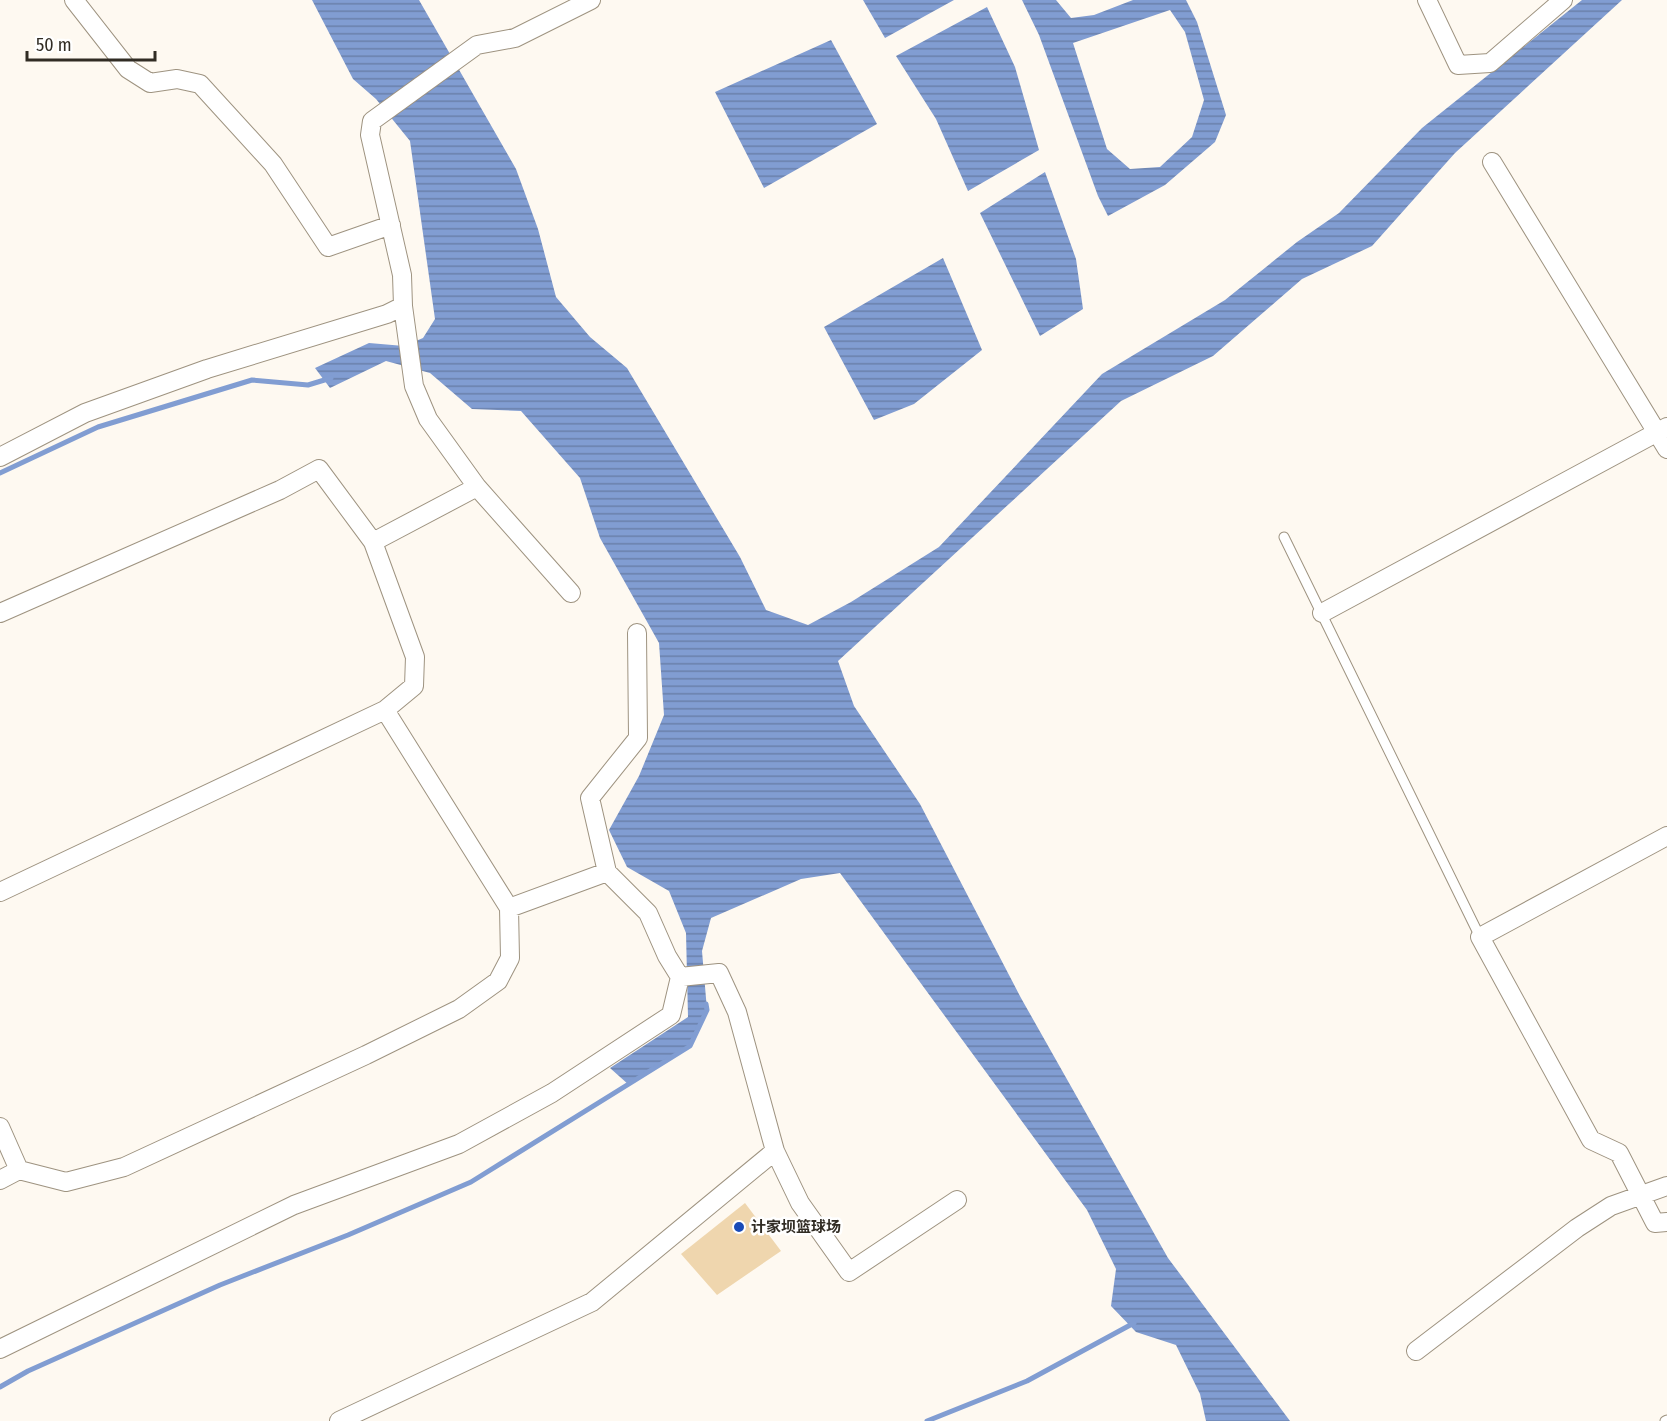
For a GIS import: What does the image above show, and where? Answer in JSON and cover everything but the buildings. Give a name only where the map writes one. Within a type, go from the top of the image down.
[{"type":"street","points":[[74,0],[128,69],[150,83],[177,79],[201,84],[273,164],[328,247],[391,225]]},
{"type":"street","points":[[570,593],[477,488],[428,419],[414,386],[403,306],[402,275],[370,135],[372,121],[477,45],[515,38],[591,0]]},
{"type":"street","points":[[1427,0],[1458,65],[1490,63],[1563,0]]},
{"type":"street","points":[[1492,162],[1662,430],[1667,449]]},
{"type":"street","points":[[0,457],[85,413],[207,369],[387,314],[403,306]]},
{"type":"street","points":[[1322,613],[1662,430]]},
{"type":"street","points":[[0,613],[280,490],[319,469],[373,542],[415,657],[414,686],[385,710],[0,892]]},
{"type":"street","points":[[373,542],[477,488]]},
{"type":"street","points":[[0,1349],[294,1205],[459,1143],[552,1093],[671,1015],[680,977],[667,956],[648,913],[607,872],[590,798],[638,738],[637,633]]},
{"type":"street","points":[[0,1180],[19,1170],[66,1182],[124,1167],[366,1055],[459,1008],[498,981],[510,958],[509,908],[385,710]]},
{"type":"street","points":[[1667,836],[1480,937],[1591,1140],[1619,1152],[1654,1223],[1667,1222]]},
{"type":"street","points":[[509,908],[607,872]]},
{"type":"street","points":[[680,977],[719,973],[737,1012],[775,1151],[800,1203],[849,1272],[957,1200]]},
{"type":"street","points":[[0,1127],[19,1170]]},
{"type":"street","points":[[339,1421],[592,1302],[775,1151]]},
{"type":"street","points":[[1416,1351],[1577,1228],[1611,1206],[1667,1186]]},
{"type":"lane","points":[[1284,537],[1480,937]]},
{"type":"shaded area","name":"计家坝篮球场","points":[[745,1203],[781,1251],[717,1295],[681,1254]]},
{"type":"water","points":[[312,0],[419,0],[516,169],[538,229],[556,297],[590,337],[627,368],[740,557],[766,610],[808,625],[851,602],[939,547],[1102,374],[1225,300],[1297,242],[1339,213],[1422,128],[1582,0],[1622,0],[1455,153],[1372,246],[1302,279],[1213,356],[1121,401],[838,661],[854,706],[920,804],[1021,998],[1168,1258],[1290,1421],[1206,1421],[1200,1394],[1176,1345],[1136,1332],[1111,1306],[1116,1269],[1087,1210],[840,873],[801,879],[711,918],[702,951],[707,1010],[690,1046],[629,1085],[610,1068],[688,1017],[686,933],[669,891],[627,867],[609,830],[639,776],[664,715],[659,643],[600,538],[580,478],[521,411],[472,409],[430,373],[386,361],[330,388],[315,368],[369,343],[404,346],[423,338],[435,319],[410,141],[376,99],[353,79]]},
{"type":"water","points":[[863,0],[954,0],[885,38]]},
{"type":"water","points":[[1022,0],[1056,0],[1071,18],[1094,15],[1133,0],[1186,0],[1197,22],[1226,115],[1215,142],[1165,185],[1108,216],[1098,196],[1039,35]],"holes":[[[1170,10],[1185,32],[1204,100],[1192,137],[1160,167],[1130,169],[1107,149],[1073,43]]]},
{"type":"water","points":[[987,7],[1015,67],[1039,150],[968,191],[936,119],[896,56]]},
{"type":"water","points":[[831,40],[877,124],[764,188],[715,92]]},
{"type":"water","points":[[1045,172],[1076,259],[1083,309],[1040,336],[980,213]]},
{"type":"water","points":[[943,258],[982,350],[914,404],[874,420],[824,327]]},
{"type":"waterway","points":[[0,473],[98,427],[252,380],[308,385],[331,378]]},
{"type":"waterway","points":[[0,1387],[28,1371],[220,1285],[348,1235],[471,1182],[690,1046],[707,1010],[706,1004]]},
{"type":"waterway","points":[[927,1421],[1027,1381],[1134,1323]]},
{"type":"place","name":"计家坝篮球场","points":[[739,1227]]}]
